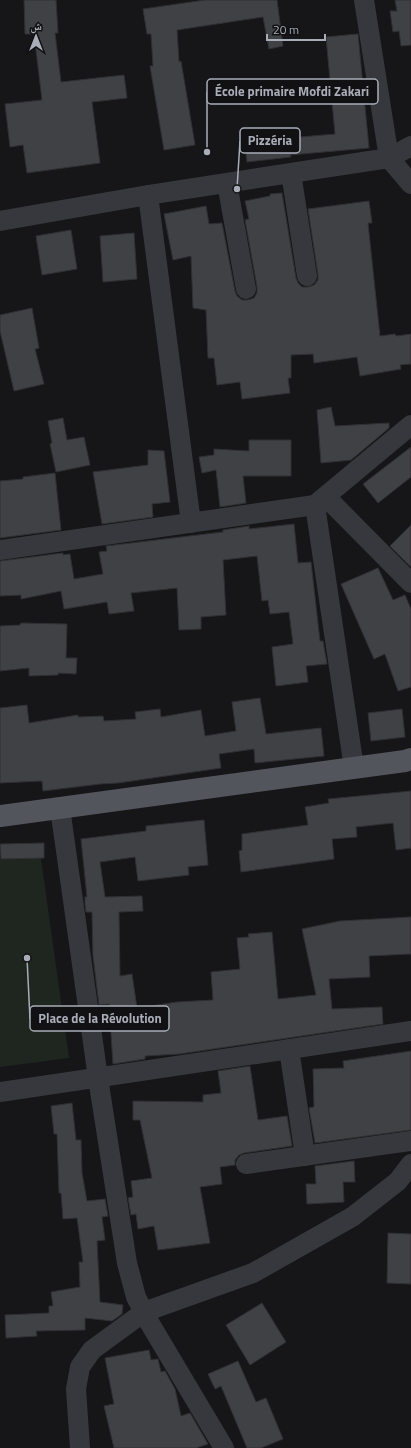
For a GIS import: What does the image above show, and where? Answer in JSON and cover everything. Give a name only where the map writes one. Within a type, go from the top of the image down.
[{"type":"main road","points":[[0,816],[411,759]]},
{"type":"street","points":[[364,0],[389,158],[411,184]]},
{"type":"street","points":[[0,221],[148,195],[389,158],[411,146]]},
{"type":"street","points":[[291,173],[307,276]]},
{"type":"street","points":[[227,183],[246,289]]},
{"type":"street","points":[[148,195],[191,523]]},
{"type":"street","points":[[0,550],[191,523],[321,501],[411,425]]},
{"type":"street","points":[[321,501],[411,583]]},
{"type":"street","points":[[321,501],[354,768]]},
{"type":"street","points":[[60,808],[98,1078],[127,1263],[136,1297],[224,1448]]},
{"type":"street","points":[[0,1092],[411,1031]]},
{"type":"street","points":[[289,1049],[305,1156]]},
{"type":"street","points":[[246,1164],[411,1141]]},
{"type":"street","points":[[80,1448],[76,1390],[80,1367],[92,1350],[144,1312],[252,1273],[352,1217],[398,1181],[411,1164]]},
{"type":"shaded area","points":[[40,852],[69,1058],[0,1067],[0,858]]},
{"type":"building","points":[[24,0],[56,0],[58,33],[55,33],[61,82],[124,75],[127,98],[92,102],[100,163],[27,173],[23,145],[10,147],[5,104],[42,100],[34,34],[25,34]]},
{"type":"building","points":[[205,0],[277,0],[283,46],[269,49],[263,17],[177,30],[179,62],[181,61],[195,145],[164,150],[150,66],[153,66],[151,34],[147,34],[143,9]]},
{"type":"building","points":[[395,0],[411,0],[411,45],[401,46],[399,31],[393,32],[390,11],[397,11]]},
{"type":"building","points":[[358,34],[369,148],[290,155],[291,157],[247,162],[244,137],[288,132],[289,138],[335,134],[326,37]]},
{"type":"building","points":[[282,193],[296,278],[302,287],[314,285],[318,280],[308,209],[369,201],[372,223],[368,223],[380,336],[411,334],[411,364],[400,365],[401,369],[360,376],[357,357],[314,363],[313,354],[291,355],[291,378],[288,378],[290,393],[242,399],[240,382],[217,385],[214,358],[208,358],[206,310],[193,308],[191,256],[173,260],[164,214],[206,206],[209,224],[222,223],[237,296],[242,300],[248,300],[254,298],[257,293],[257,287],[245,220],[249,219],[245,201],[270,196],[270,194]]},
{"type":"building","points":[[71,230],[77,269],[42,275],[36,236]]},
{"type":"building","points":[[134,233],[137,279],[103,282],[100,236]]},
{"type":"building","points":[[32,308],[39,348],[35,349],[44,384],[14,391],[0,331],[0,315]]},
{"type":"building","points":[[331,407],[335,426],[389,423],[389,428],[351,460],[321,463],[317,410]]},
{"type":"building","points":[[63,418],[67,440],[84,437],[90,465],[56,472],[50,444],[52,443],[48,421]]},
{"type":"building","points":[[249,440],[291,440],[291,476],[243,476],[246,503],[220,507],[216,470],[202,473],[199,457],[214,455],[214,449],[249,451]]},
{"type":"building","points":[[411,447],[411,477],[378,503],[363,484]]},
{"type":"building","points":[[148,450],[164,451],[170,502],[152,504],[153,517],[102,524],[93,472],[148,465]]},
{"type":"building","points":[[55,473],[61,530],[0,538],[0,481],[23,479],[23,477]]},
{"type":"building","points":[[294,524],[298,563],[311,562],[320,641],[323,641],[327,664],[306,666],[308,682],[276,686],[272,647],[293,644],[289,612],[270,614],[268,600],[262,601],[257,556],[223,560],[226,615],[201,617],[201,629],[179,630],[177,588],[131,593],[134,611],[109,614],[107,602],[64,609],[61,591],[21,599],[21,595],[0,596],[0,561],[63,553],[63,555],[70,554],[74,579],[103,574],[99,552],[107,551],[106,546],[223,532],[223,530],[249,526],[249,529]]},
{"type":"building","points":[[411,525],[411,567],[390,546]]},
{"type":"building","points":[[378,568],[393,600],[405,595],[411,609],[411,687],[398,691],[385,654],[374,659],[341,584]]},
{"type":"building","points":[[21,623],[67,624],[66,658],[77,658],[76,674],[58,673],[58,675],[29,676],[29,668],[0,671],[0,626],[20,625]]},
{"type":"building","points":[[260,698],[266,734],[321,728],[324,756],[255,763],[254,749],[219,754],[221,768],[118,783],[43,791],[42,781],[0,783],[0,708],[27,705],[29,723],[78,715],[78,717],[103,716],[104,721],[136,719],[135,712],[160,709],[161,717],[201,710],[205,736],[236,731],[232,702]]},
{"type":"building","points":[[402,709],[405,737],[371,741],[368,713]]},
{"type":"building","points":[[411,791],[411,848],[396,850],[393,823],[356,827],[357,837],[332,839],[334,859],[241,872],[239,851],[242,850],[242,834],[308,825],[305,807],[329,803],[328,799]]},
{"type":"building","points":[[204,820],[208,865],[188,867],[189,875],[138,881],[135,857],[100,862],[105,897],[142,896],[143,911],[119,912],[120,976],[132,974],[137,1008],[177,1002],[213,1000],[211,972],[240,969],[237,938],[249,937],[248,934],[272,932],[278,999],[316,995],[302,929],[340,921],[411,917],[411,954],[369,956],[370,977],[329,979],[332,1009],[382,1007],[383,1024],[179,1054],[145,1056],[145,1059],[113,1064],[109,1004],[99,1005],[93,956],[92,912],[86,912],[85,897],[87,897],[81,839],[146,831],[146,826]]},
{"type":"building","points":[[44,843],[44,858],[1,859],[0,844]]},
{"type":"building","points":[[411,1051],[411,1130],[315,1143],[309,1108],[314,1107],[313,1069],[344,1068],[343,1061]]},
{"type":"building","points":[[250,1066],[258,1120],[287,1116],[292,1146],[244,1153],[239,1155],[235,1160],[235,1165],[220,1167],[222,1184],[200,1187],[210,1243],[158,1250],[154,1226],[138,1229],[136,1214],[131,1215],[128,1198],[133,1197],[131,1181],[152,1178],[140,1120],[133,1120],[133,1101],[203,1102],[203,1095],[221,1093],[218,1071]]},
{"type":"building","points":[[72,1103],[76,1140],[81,1140],[82,1173],[87,1201],[105,1199],[108,1216],[102,1217],[105,1240],[97,1241],[100,1302],[123,1305],[122,1314],[112,1321],[85,1318],[85,1330],[36,1331],[37,1336],[6,1338],[5,1315],[49,1313],[49,1306],[53,1306],[51,1292],[80,1287],[79,1262],[83,1262],[77,1218],[63,1219],[61,1193],[59,1193],[57,1134],[54,1134],[51,1106]]},
{"type":"building","points":[[354,1161],[355,1182],[343,1182],[344,1202],[307,1204],[306,1184],[316,1184],[315,1166]]},
{"type":"building","points":[[388,1233],[411,1234],[411,1284],[387,1283]]},
{"type":"building","points":[[262,1303],[286,1342],[250,1365],[226,1325]]},
{"type":"building","points":[[149,1350],[151,1360],[158,1359],[161,1372],[165,1371],[175,1389],[181,1416],[190,1413],[208,1444],[196,1448],[114,1448],[104,1406],[114,1404],[105,1358]]},
{"type":"building","points":[[238,1361],[256,1402],[266,1398],[283,1439],[261,1448],[247,1448],[221,1386],[215,1389],[208,1374]]},
{"type":"place","name":"École primaire Mofdi Zakari","points":[[207,152]]},
{"type":"place","name":"Pizzéria","points":[[237,189]]},
{"type":"place","name":"Place de la Révolution","points":[[27,958]]}]
